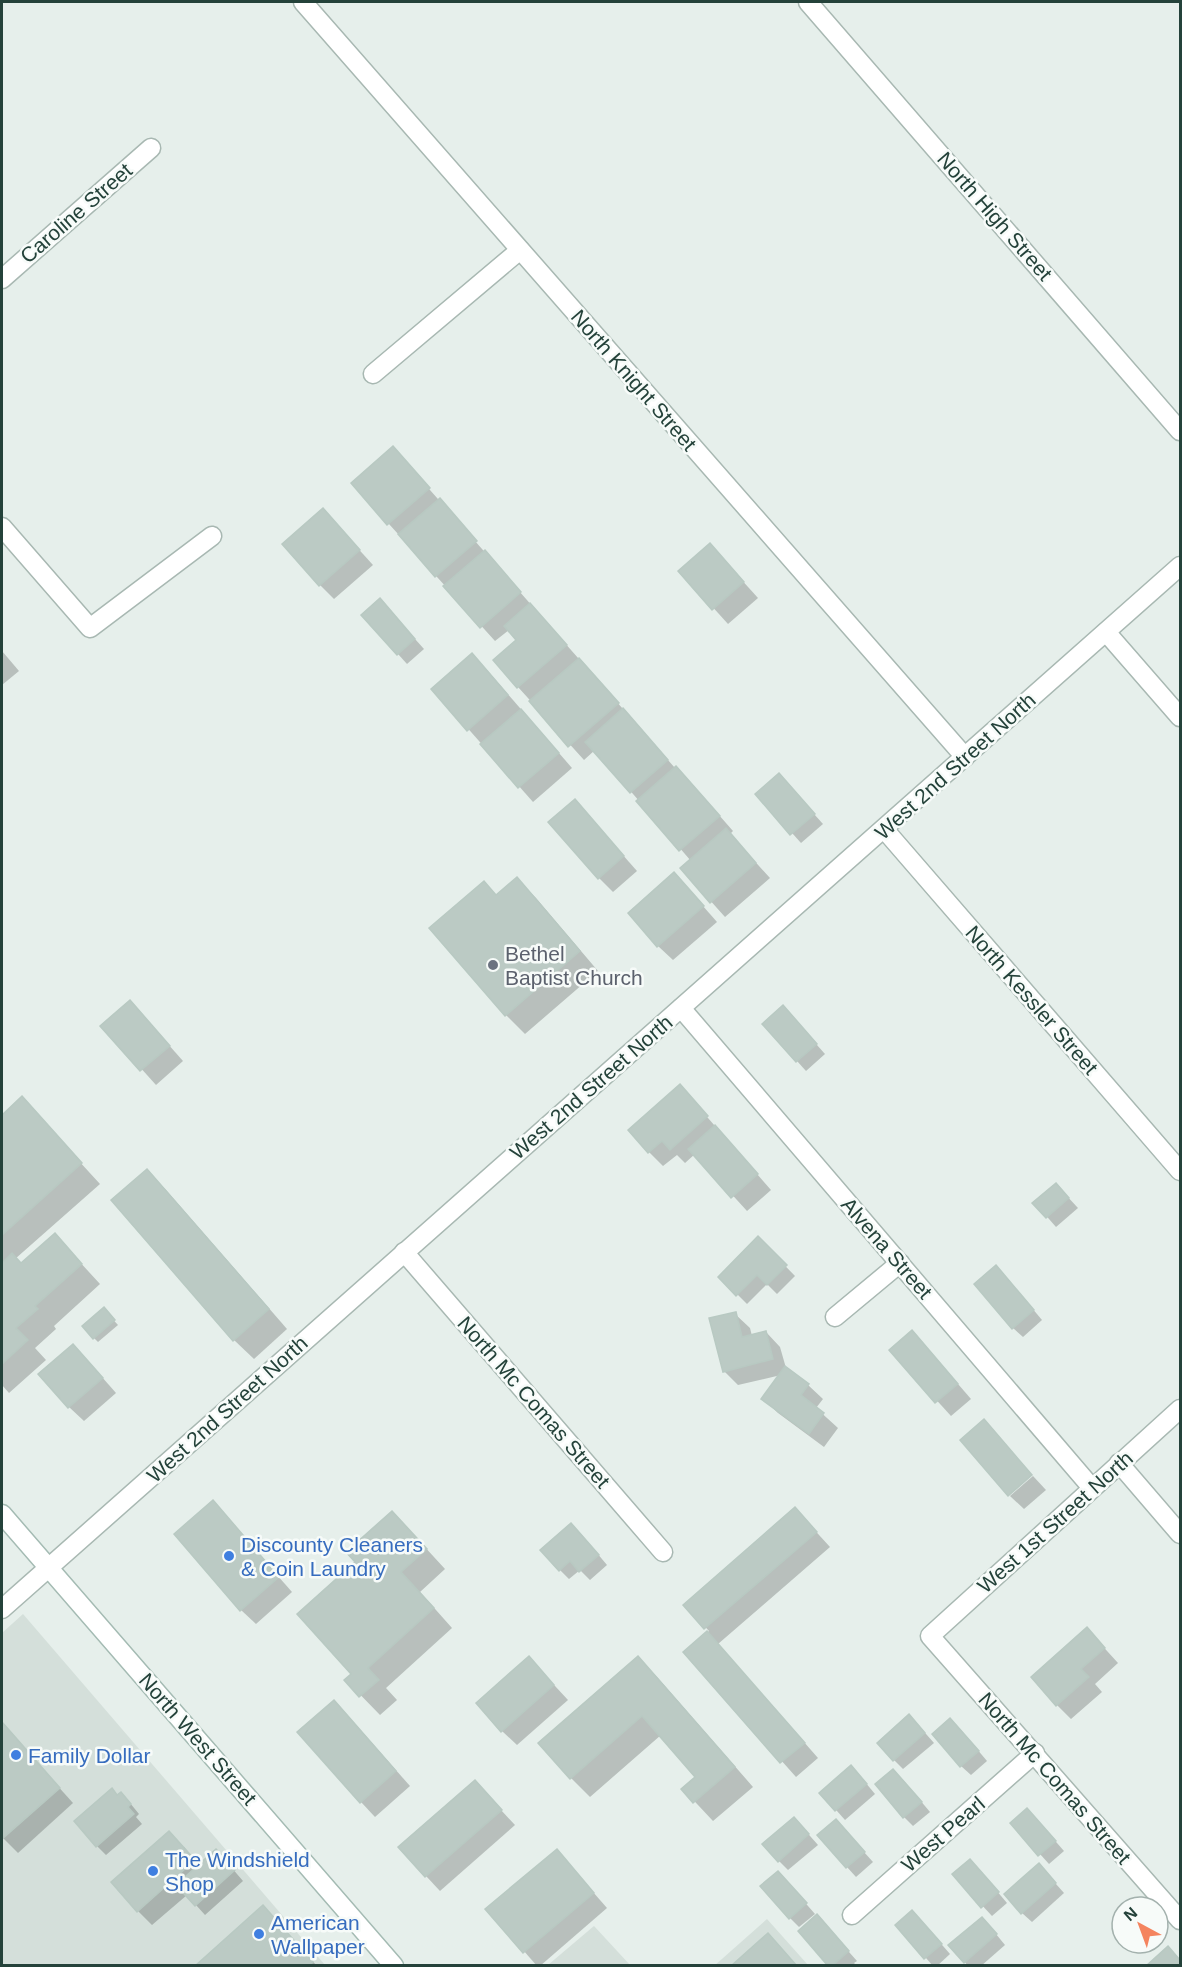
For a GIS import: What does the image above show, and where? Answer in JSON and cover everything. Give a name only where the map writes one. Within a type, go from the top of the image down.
[{"type":"street","name":"North Knight Street","points":[[303,2],[964,757]]},
{"type":"street","name":"North High Street","points":[[808,2],[1180,431]]},
{"type":"street","name":"Caroline Street","points":[[2,279],[151,148]]},
{"type":"street","points":[[373,374],[520,250]]},
{"type":"street","points":[[2,527],[90,628],[212,536]]},
{"type":"street","name":"West 2nd Street North","points":[[2,1609],[1180,566]]},
{"type":"street","points":[[1106,632],[1180,717]]},
{"type":"street","name":"North Kessler Street","points":[[884,829],[1180,1171]]},
{"type":"street","name":"Alvena Street","points":[[681,1008],[1092,1488]]},
{"type":"street","name":"North Mc Comas Street","points":[[404,1252],[663,1552]]},
{"type":"street","points":[[835,1317],[900,1263]]},
{"type":"street","name":"West 1st Street North","points":[[930,1636],[1180,1409]]},
{"type":"street","points":[[1119,1463],[1180,1534]]},
{"type":"street","name":"North West Street","points":[[2,1514],[394,1965]]},
{"type":"street","name":"North Mc Comas Street","points":[[930,1636],[1180,1920]]},
{"type":"street","name":"West Pearl","points":[[852,1915],[1035,1754]]},
{"type":"shaded area","points":[[23,1614],[325,1965],[2,1965],[2,1633]]},
{"type":"shaded area","points":[[767,1919],[808,1965],[714,1966]]},
{"type":"shaded area","points":[[594,1926],[630,1965],[548,1965]]},
{"type":"building","points":[[393,446],[430,488],[387,525],[351,483]]},
{"type":"building","points":[[440,498],[477,541],[435,577],[398,534]]},
{"type":"building","points":[[323,508],[360,550],[319,586],[282,544]]},
{"type":"building","points":[[710,543],[744,582],[712,610],[678,571]]},
{"type":"building","points":[[485,550],[521,592],[480,628],[443,586]]},
{"type":"building","points":[[380,598],[415,639],[397,655],[361,615]]},
{"type":"building","points":[[530,603],[567,645],[517,688],[493,660],[516,640],[504,626]]},
{"type":"building","points":[[472,653],[508,695],[467,731],[431,689]]},
{"type":"building","points":[[579,658],[619,703],[568,747],[529,701]]},
{"type":"building","points":[[623,708],[668,760],[630,793],[585,742]]},
{"type":"building","points":[[521,709],[559,753],[518,788],[480,744]]},
{"type":"building","points":[[676,766],[720,816],[679,851],[636,801]]},
{"type":"building","points":[[779,773],[815,814],[790,835],[755,794]]},
{"type":"building","points":[[575,799],[624,856],[598,879],[548,822]]},
{"type":"building","points":[[726,828],[756,863],[710,903],[680,868]]},
{"type":"building","points":[[674,872],[704,906],[657,947],[628,913]]},
{"type":"building","points":[[517,877],[580,951],[505,1016],[429,928],[484,881],[496,895]]},
{"type":"building","points":[[130,1000],[170,1046],[140,1071],[100,1026]]},
{"type":"building","points":[[783,1005],[817,1044],[796,1062],[762,1024]]},
{"type":"building","points":[[680,1084],[708,1116],[670,1150],[662,1141],[648,1153],[628,1130]]},
{"type":"building","points":[[22,1096],[82,1163],[2,1235],[2,1115]]},
{"type":"building","points":[[715,1125],[758,1174],[731,1198],[688,1149]]},
{"type":"building","points":[[147,1169],[269,1309],[233,1341],[111,1200]]},
{"type":"building","points":[[1056,1183],[1069,1198],[1046,1218],[1032,1203]]},
{"type":"building","points":[[55,1233],[82,1264],[35,1306],[38,1309],[16,1328],[28,1340],[2,1364],[2,1263],[12,1253],[21,1263]]},
{"type":"building","points":[[758,1236],[787,1265],[767,1285],[757,1275],[736,1296],[718,1277]]},
{"type":"building","points":[[996,1265],[1034,1310],[1012,1329],[974,1284]]},
{"type":"building","points":[[104,1307],[115,1320],[93,1339],[82,1326]]},
{"type":"building","points":[[736,1312],[742,1337],[766,1331],[773,1359],[723,1372],[709,1318]]},
{"type":"building","points":[[912,1330],[958,1384],[935,1403],[889,1350]]},
{"type":"building","points":[[73,1344],[103,1378],[68,1408],[38,1374]]},
{"type":"building","points":[[785,1366],[809,1384],[801,1395],[824,1413],[809,1434],[761,1399]]},
{"type":"building","points":[[984,1419],[1032,1475],[1008,1496],[960,1440]]},
{"type":"building","points":[[213,1500],[279,1577],[240,1611],[174,1534]]},
{"type":"building","points":[[795,1507],[817,1532],[704,1629],[683,1605]]},
{"type":"building","points":[[392,1511],[427,1549],[401,1572],[434,1608],[368,1668],[379,1680],[359,1697],[344,1680],[351,1674],[297,1614],[355,1562],[346,1552]]},
{"type":"building","points":[[571,1523],[599,1555],[579,1572],[570,1561],[559,1571],[540,1550]]},
{"type":"building","points":[[1087,1627],[1105,1648],[1081,1669],[1089,1677],[1056,1706],[1031,1677]]},
{"type":"building","points":[[707,1631],[805,1743],[780,1763],[683,1652]]},
{"type":"building","points":[[529,1656],[554,1685],[501,1732],[476,1703]]},
{"type":"building","points":[[638,1656],[735,1767],[693,1803],[681,1789],[695,1777],[642,1716],[570,1779],[538,1743]]},
{"type":"building","points":[[334,1700],[396,1771],[360,1803],[297,1732]]},
{"type":"building","points":[[909,1714],[925,1733],[893,1761],[877,1743]]},
{"type":"building","points":[[950,1718],[979,1751],[960,1767],[932,1734]]},
{"type":"building","name":"Family Dollar","points":[[2,1722],[60,1788],[2,1839]]},
{"type":"building","points":[[851,1765],[867,1784],[835,1811],[819,1793]]},
{"type":"building","points":[[893,1769],[922,1802],[903,1818],[875,1784]]},
{"type":"building","points":[[475,1780],[502,1810],[425,1877],[398,1847]]},
{"type":"building","points":[[112,1788],[117,1795],[121,1792],[131,1804],[128,1807],[134,1814],[96,1847],[74,1821]]},
{"type":"building","points":[[1027,1808],[1056,1841],[1038,1856],[1010,1823]]},
{"type":"building","points":[[794,1817],[809,1834],[778,1862],[762,1844]]},
{"type":"building","points":[[836,1819],[865,1852],[846,1868],[817,1835]]},
{"type":"building","name":"The Windshield Shop","points":[[169,1831],[195,1860],[137,1912],[111,1882]]},
{"type":"building","points":[[216,1849],[235,1870],[195,1906],[176,1885]]},
{"type":"building","points":[[557,1849],[594,1893],[523,1953],[485,1909]]},
{"type":"building","points":[[970,1859],[999,1892],[981,1908],[952,1874]]},
{"type":"building","points":[[1039,1863],[1056,1883],[1021,1914],[1004,1894]]},
{"type":"building","points":[[778,1871],[807,1903],[789,1919],[760,1886]]},
{"type":"building","name":"American Wallpaper","points":[[263,1905],[313,1962],[309,1966],[195,1966]]},
{"type":"building","points":[[912,1910],[942,1944],[924,1959],[895,1925]]},
{"type":"building","points":[[817,1914],[849,1951],[832,1966],[828,1966],[798,1931]]},
{"type":"building","points":[[982,1917],[997,1934],[964,1963],[948,1945]]},
{"type":"building","points":[[768,1933],[797,1966],[731,1966]]},
{"type":"building","points":[[1170,1948],[1180,1960],[1180,1966],[1146,1966],[1158,1955],[1170,1955]]},
{"type":"place","name":"Bethel Baptist Church","points":[[493,965]]},
{"type":"place","name":"Discounty Cleaners & Coin Laundry","points":[[229,1556]]},
{"type":"place","name":"Family Dollar","points":[[16,1755]]},
{"type":"place","name":"The Windshield Shop","points":[[153,1871]]},
{"type":"place","name":"American Wallpaper","points":[[259,1934]]}]
